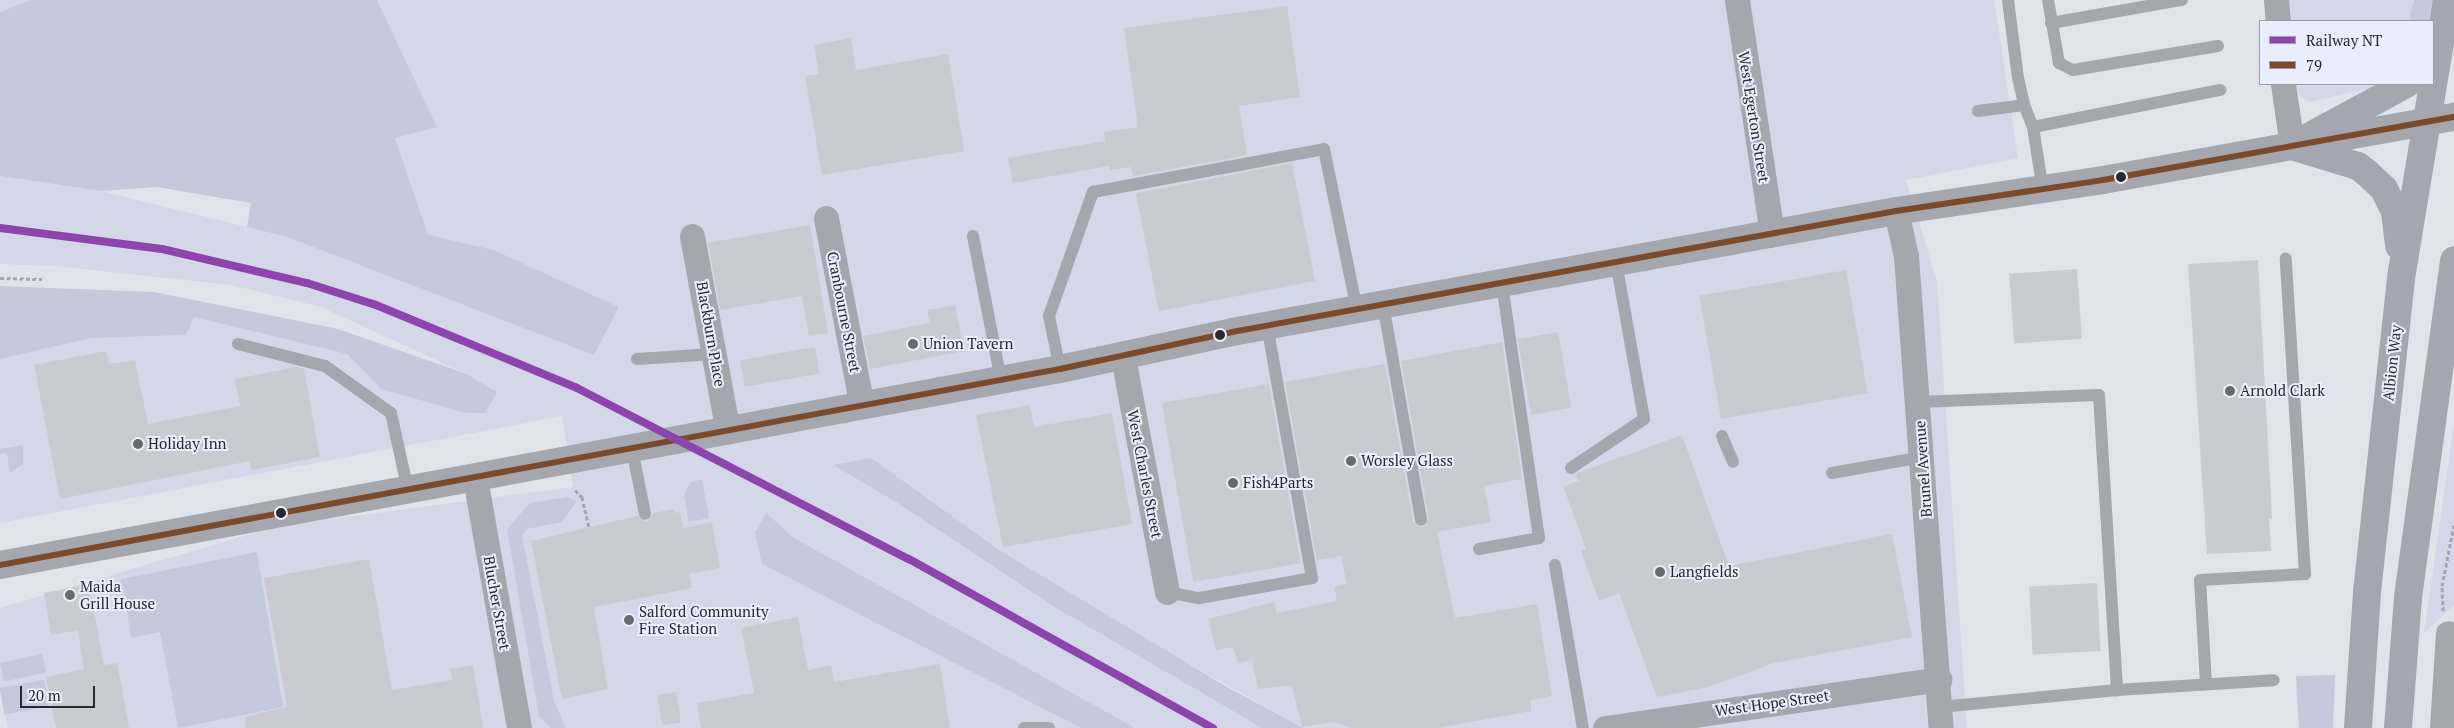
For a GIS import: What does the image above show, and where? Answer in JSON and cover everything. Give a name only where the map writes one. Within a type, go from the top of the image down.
[{"type":"highway","name":"Albion Way","points":[[2358,728],[2366,592],[2402,272],[2441,119],[2436,49],[2447,0]]},
{"type":"highway","points":[[2292,146],[2404,85]]},
{"type":"highway","points":[[2292,146],[2358,166],[2384,189],[2395,212],[2402,272]]},
{"type":"highway","points":[[2398,728],[2408,597],[2454,260]]},
{"type":"street","name":"West Egerton Street","points":[[1736,0],[1772,234]]},
{"type":"street","points":[[2276,0],[2278,20]]},
{"type":"street","points":[[2284,85],[2292,146]]},
{"type":"street","points":[[0,565],[728,432],[1123,357],[1267,326],[1383,304],[1896,211],[2043,190],[2441,119]]},
{"type":"street","name":"Brunel Avenue","points":[[1896,211],[1906,256],[1941,718]]},
{"type":"street","name":"Cranbourne Street","points":[[826,218],[862,406]]},
{"type":"street","name":"Blackburn Place","points":[[692,236],[728,432]]},
{"type":"street","name":"West Charles Street","points":[[1123,357],[1167,592]]},
{"type":"street","name":"Blucher Street","points":[[474,478],[519,728]]},
{"type":"street","points":[[2442,728],[2450,678],[2448,633]]},
{"type":"street","name":"West Hope Street","points":[[1605,728],[1939,679]]},
{"type":"lane","points":[[2008,0],[2024,105],[2033,127],[2043,190]]},
{"type":"lane","points":[[2048,0],[2059,63],[2073,70],[2218,46]]},
{"type":"lane","points":[[2051,23],[2182,0]]},
{"type":"lane","points":[[2033,127],[2220,90]]},
{"type":"lane","points":[[1978,111],[2024,105]]},
{"type":"lane","points":[[1060,369],[1049,316],[1093,192],[1324,149],[1357,310]]},
{"type":"lane","points":[[973,236],[1001,380]]},
{"type":"lane","points":[[2206,684],[2200,580],[2305,574],[2286,259]]},
{"type":"lane","points":[[1571,468],[1644,419],[1616,262]]},
{"type":"lane","points":[[1479,549],[1539,538],[1502,283]]},
{"type":"lane","points":[[1383,304],[1420,520]]},
{"type":"lane","points":[[1167,592],[1199,598],[1312,578],[1267,326]]},
{"type":"lane","points":[[238,344],[324,366],[391,413],[408,490]]},
{"type":"lane","points":[[637,359],[714,354]]},
{"type":"lane","points":[[1918,402],[2099,395],[2117,690]]},
{"type":"lane","points":[[1722,436],[1733,462]]},
{"type":"lane","points":[[632,449],[644,514]]},
{"type":"lane","points":[[1832,473],[1922,457]]},
{"type":"lane","points":[[1555,564],[1583,728]]},
{"type":"lane","points":[[1941,718],[2117,690],[2274,680]]},
{"type":"lane","points":[[1024,728],[1048,728]]},
{"type":"path","points":[[0,278],[42,279]]},
{"type":"path","points":[[575,490],[582,497],[589,528]]},
{"type":"path","points":[[2448,633],[2442,607],[2442,586],[2454,525]]},
{"type":"shaded area","points":[[0,0],[31,0],[0,12]]},
{"type":"shaded area","points":[[31,0],[377,0],[437,127],[395,138],[428,235],[494,250],[619,307],[594,355],[287,237],[247,227],[251,203],[157,187],[101,191],[0,176],[0,12]]},
{"type":"shaded area","points":[[377,0],[1994,0],[2018,158],[1906,180],[1937,281],[1967,728],[1304,728],[1162,649],[1058,609],[1262,728],[8,728],[0,691],[0,608],[278,526],[573,487],[562,416],[0,523],[0,359],[92,338],[186,335],[194,317],[347,354],[381,389],[497,392],[467,374],[321,307],[231,285],[55,266],[0,264],[0,176],[101,191],[287,237],[594,354],[619,307],[494,250],[428,236],[395,138],[437,127]]},
{"type":"shaded area","points":[[2289,0],[2433,0],[2433,20],[2289,20]]},
{"type":"shaded area","points":[[2414,0],[2433,0],[2428,20],[2409,20]]},
{"type":"shaded area","points":[[2296,85],[2385,85],[2309,102],[2301,98]]},
{"type":"shaded area","points":[[0,286],[154,292],[338,329],[467,374],[497,392],[485,413],[466,413],[381,389],[347,354],[194,317],[186,335],[92,338],[0,359]]},
{"type":"shaded area","points":[[2454,422],[2454,605],[2424,633]]},
{"type":"shaded area","points":[[23,445],[23,464],[10,473],[7,453],[0,454],[0,449]]},
{"type":"shaded area","points":[[871,458],[1002,552],[1227,687],[1304,728],[1262,728],[1058,609],[893,500],[833,465]]},
{"type":"shaded area","points":[[702,479],[709,518],[689,522],[684,495],[690,483]]},
{"type":"shaded area","points":[[568,497],[576,502],[562,522],[527,529],[522,535],[554,701],[566,728],[551,728],[539,716],[507,529],[530,503]]},
{"type":"shaded area","points":[[766,513],[794,538],[1135,728],[1081,728],[762,564],[755,532]]},
{"type":"shaded area","points":[[257,552],[283,707],[178,728],[160,632],[131,638],[124,590],[120,590],[118,584],[122,579]]},
{"type":"shaded area","points":[[42,654],[46,673],[4,682],[0,663]]},
{"type":"shaded area","points":[[2335,675],[2333,728],[2299,728],[2296,676]]},
{"type":"shaded area","points":[[44,680],[49,707],[4,714],[0,688]]},
{"type":"building","points":[[1287,6],[1300,97],[1239,106],[1247,155],[1133,176],[1131,167],[1110,170],[1109,166],[1013,183],[1008,158],[1105,141],[1104,132],[1138,127],[1124,28]]},
{"type":"building","points":[[851,38],[856,70],[948,54],[964,151],[822,175],[805,76],[819,74],[814,45]]},
{"type":"building","points":[[1292,163],[1315,281],[1159,311],[1136,193]]},
{"type":"building","points":[[810,225],[828,333],[809,336],[802,296],[720,310],[708,243]]},
{"type":"building","name":"Arnold Clark","points":[[2258,260],[2272,519],[2269,518],[2271,551],[2207,554],[2188,264]]},
{"type":"building","points":[[2077,269],[2082,339],[2014,344],[2009,274]]},
{"type":"building","points":[[1846,270],[1868,393],[1721,419],[1699,296]]},
{"type":"building","name":"Union Tavern","points":[[955,305],[964,351],[870,369],[863,336],[930,323],[927,310]]},
{"type":"building","points":[[1558,332],[1571,408],[1531,415],[1518,339]]},
{"type":"building","points":[[1502,342],[1522,479],[1484,486],[1491,522],[1437,532],[1455,618],[1537,604],[1552,696],[1531,700],[1531,711],[1437,728],[1352,728],[1333,722],[1302,727],[1292,685],[1258,689],[1252,660],[1238,663],[1233,647],[1216,650],[1208,619],[1274,602],[1277,613],[1337,601],[1334,587],[1347,584],[1341,556],[1317,560],[1285,382],[1385,364],[1413,521],[1422,528],[1429,519],[1401,361]]},
{"type":"building","points":[[815,347],[820,374],[745,387],[740,360]]},
{"type":"building","name":"Holiday Inn","points":[[106,351],[109,364],[135,360],[148,424],[240,406],[235,379],[297,367],[304,369],[320,457],[251,470],[250,461],[60,499],[34,365]]},
{"type":"building","name":"Fish4Parts","points":[[1269,384],[1301,563],[1193,582],[1162,403]]},
{"type":"building","points":[[1030,405],[1034,427],[1112,413],[1132,524],[1003,547],[976,415]]},
{"type":"building","name":"Langfields","points":[[1682,435],[1729,566],[1892,534],[1912,637],[1774,663],[1708,687],[1657,697],[1619,593],[1599,601],[1581,551],[1586,549],[1563,486],[1579,481],[1576,474],[1580,472]]},
{"type":"building","points":[[674,509],[675,513],[680,512],[683,528],[712,522],[720,568],[689,574],[692,588],[594,607],[608,689],[562,699],[531,541],[637,516],[647,522],[653,513]]},
{"type":"building","points":[[369,559],[392,690],[452,680],[450,669],[473,665],[483,728],[246,728],[245,717],[287,707],[264,578]]},
{"type":"building","points":[[2097,583],[2101,651],[2033,654],[2029,587]]},
{"type":"building","points":[[89,584],[104,665],[117,663],[129,728],[56,728],[46,677],[84,669],[78,630],[51,635],[44,593]]},
{"type":"building","points":[[798,617],[808,670],[831,665],[834,682],[940,664],[950,728],[701,728],[697,703],[754,693],[741,628]]},
{"type":"building","points":[[676,692],[681,723],[662,726],[657,695]]},
{"type":"rail line","name":"NT","points":[[0,228],[162,249],[307,283],[376,305],[577,388],[909,559],[1213,728]]},
{"type":"transit line","name":"79","points":[[0,565],[1060,369],[1232,332],[1896,211],[2103,180],[2454,117]]},
{"type":"place","name":"Union Tavern","points":[[913,344]]},
{"type":"place","name":"Arnold Clark","points":[[2230,391]]},
{"type":"place","name":"Holiday Inn","points":[[138,444]]},
{"type":"place","name":"Worsley Glass","points":[[1351,461]]},
{"type":"place","name":"Fish4Parts","points":[[1233,483]]},
{"type":"place","name":"Langfields","points":[[1660,572]]},
{"type":"place","name":"Maida Grill House","points":[[70,595]]},
{"type":"place","name":"Salford Community Fire Station","points":[[629,620]]}]
